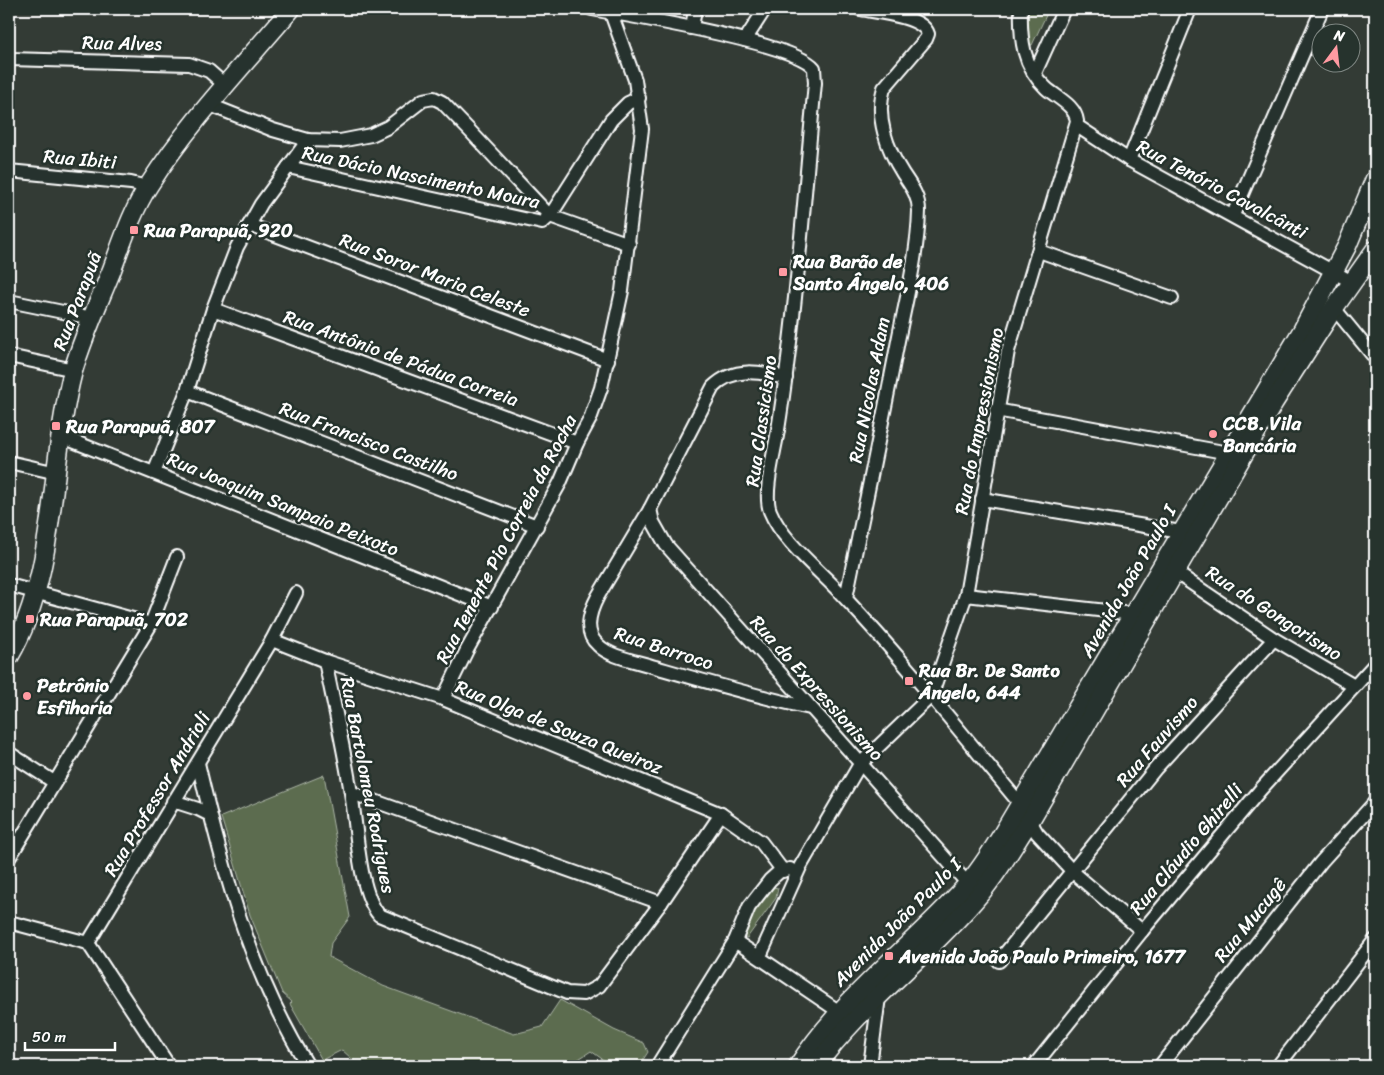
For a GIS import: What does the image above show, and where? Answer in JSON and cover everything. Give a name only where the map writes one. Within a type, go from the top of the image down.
[{"type":"main road","name":"Rua Parapuã","points":[[9,656],[16,644],[35,592],[57,473],[60,436],[74,370],[92,318],[148,187],[167,159],[210,105],[291,9]]},
{"type":"main road","name":"Avenida João Paulo I","points":[[816,1066],[854,1022],[987,885],[1133,614],[1229,454],[1334,271],[1359,220],[1375,179]]},
{"type":"main road","name":"Avenida João Paulo I","points":[[798,1066],[815,1040],[840,1010],[968,884],[1026,812],[1175,572],[1231,473],[1334,308],[1375,250]]},
{"type":"main road","points":[[936,939],[961,906],[968,890],[968,884]]},
{"type":"street","points":[[592,9],[746,40],[765,9]]},
{"type":"street","points":[[692,28],[695,9]]},
{"type":"street","name":"Rua Nicolas Adam","points":[[846,598],[909,285],[919,212],[916,194],[894,160],[885,136],[880,113],[884,88],[927,37],[927,31],[923,25],[903,18],[860,9]]},
{"type":"street","points":[[1021,9],[1021,44],[1035,73],[1044,86],[1073,109],[1077,117],[1077,126]]},
{"type":"street","points":[[1035,73],[1064,9]]},
{"type":"street","points":[[1129,160],[1190,9]]},
{"type":"street","points":[[1233,215],[1322,9]]},
{"type":"street","name":"Rua Tenente Pio Correia da Rocha","points":[[443,699],[560,483],[577,443],[586,430],[597,402],[608,360],[628,244],[641,147],[639,98],[611,13]]},
{"type":"street","name":"Rua Classicismo","points":[[746,40],[800,58],[815,70],[800,264],[768,505],[778,526],[788,539],[846,598],[931,696],[1026,812],[1037,833],[1073,872],[1142,931]]},
{"type":"street","name":"Rua Alves","points":[[9,58],[189,64],[209,71],[226,86]]},
{"type":"street","points":[[210,105],[273,130],[308,140],[340,141],[372,135],[388,127],[423,100],[434,98],[442,102],[470,130],[550,216],[618,112],[639,98]]},
{"type":"street","name":"Rua Tenório Cavalcânti","points":[[1077,126],[1129,160],[1233,215],[1352,282]]},
{"type":"street","name":"Rua do Impressionismo","points":[[931,696],[966,595],[996,410],[1008,351],[1077,126]]},
{"type":"street","points":[[154,473],[187,391],[213,309],[237,247],[261,204],[308,140]]},
{"type":"street","name":"Rua Dácio Nascimento Moura","points":[[288,167],[538,223],[545,222],[550,216],[628,244]]},
{"type":"street","name":"Rua Ibiti","points":[[9,172],[131,183],[148,187]]},
{"type":"street","name":"Rua Soror Maria Celeste","points":[[249,225],[608,360]]},
{"type":"street","points":[[1039,251],[1172,298]]},
{"type":"street","points":[[9,301],[92,318]]},
{"type":"street","points":[[1334,308],[1375,358]]},
{"type":"street","name":"Rua Antônio de Pádua Correia","points":[[213,309],[577,443]]},
{"type":"street","points":[[9,356],[74,370]]},
{"type":"street","name":"Rua Barroco","points":[[786,378],[752,371],[730,375],[718,381],[713,387],[650,509],[593,606],[589,626],[592,637],[599,646],[622,657],[721,686],[810,708]]},
{"type":"street","name":"Rua Francisco Castilho","points":[[187,391],[537,526]]},
{"type":"street","points":[[996,410],[1229,454]]},
{"type":"street","name":"Rua Joaquim Sampaio Peixoto","points":[[60,436],[492,607]]},
{"type":"street","points":[[9,462],[57,473]]},
{"type":"street","points":[[982,500],[1181,532]]},
{"type":"street","name":"Rua do Expressionismo","points":[[650,509],[653,522],[666,545],[968,884]]},
{"type":"street","points":[[9,858],[151,624],[177,557]]},
{"type":"street","name":"Rua do Gongorismo","points":[[1175,572],[1274,639],[1354,686]]},
{"type":"street","points":[[9,585],[151,624]]},
{"type":"street","name":"Rua Professor Andrioli","points":[[88,943],[272,640],[296,592]]},
{"type":"street","points":[[966,595],[1133,614]]},
{"type":"street","name":"Rua Fauvismo","points":[[999,961],[1156,768],[1274,639]]},
{"type":"street","name":"Rua Olga de Souza Queiroz","points":[[272,640],[325,661],[443,699],[721,814],[761,842],[783,871]]},
{"type":"street","name":"Rua Bartolomeu Rodrigues","points":[[325,661],[352,793],[366,888],[372,908],[379,915],[567,993],[584,994],[599,986],[661,904],[721,814]]},
{"type":"street","name":"Rua Cláudio Ghirelli","points":[[1034,1066],[1142,931],[1261,789],[1375,664]]},
{"type":"street","points":[[760,956],[800,866],[860,764],[931,696]]},
{"type":"street","points":[[9,753],[54,782]]},
{"type":"street","points":[[198,763],[222,866],[258,970],[290,1038],[308,1066]]},
{"type":"street","points":[[352,793],[661,904]]},
{"type":"street","points":[[173,802],[198,809],[210,816]]},
{"type":"street","name":"Rua Mucugê","points":[[1160,1066],[1322,862],[1375,802]]},
{"type":"street","points":[[657,1066],[735,941],[749,907],[770,880],[783,871],[800,866]]},
{"type":"street","points":[[9,922],[88,943],[169,1066]]},
{"type":"street","points":[[1279,1066],[1375,940]]},
{"type":"street","points":[[735,941],[840,1010],[854,1022]]},
{"type":"street","points":[[870,1066],[880,997]]},
{"type":"green space","points":[[1027,9],[1049,9],[1032,45],[1026,45]]},
{"type":"green space","points":[[324,775],[350,917],[331,943],[329,957],[383,986],[514,1034],[542,1027],[560,1000],[614,1030],[644,1043],[648,1052],[639,1066],[612,1066],[591,1051],[568,1066],[360,1066],[342,1050],[322,1060],[290,1004],[292,1002],[282,993],[250,915],[221,817]]},
{"type":"green space","points":[[768,886],[778,888],[776,898],[747,938],[738,933]]},
{"type":"place","name":"Rua Parapuã, 920","points":[[134,230]]},
{"type":"place","name":"Rua Barão de Santo Ângelo, 406","points":[[783,272]]},
{"type":"place","name":"Rua Parapuã, 807","points":[[56,426]]},
{"type":"place","name":"CCB. Vila Bancária","points":[[1213,434]]},
{"type":"place","name":"Rua Parapuã, 702","points":[[30,619]]},
{"type":"place","name":"Rua Br. De Santo Ângelo, 644","points":[[909,681]]},
{"type":"place","name":"Petrônio Esfiharia","points":[[27,696]]},
{"type":"place","name":"Avenida João Paulo Primeiro, 1677","points":[[889,956]]}]
